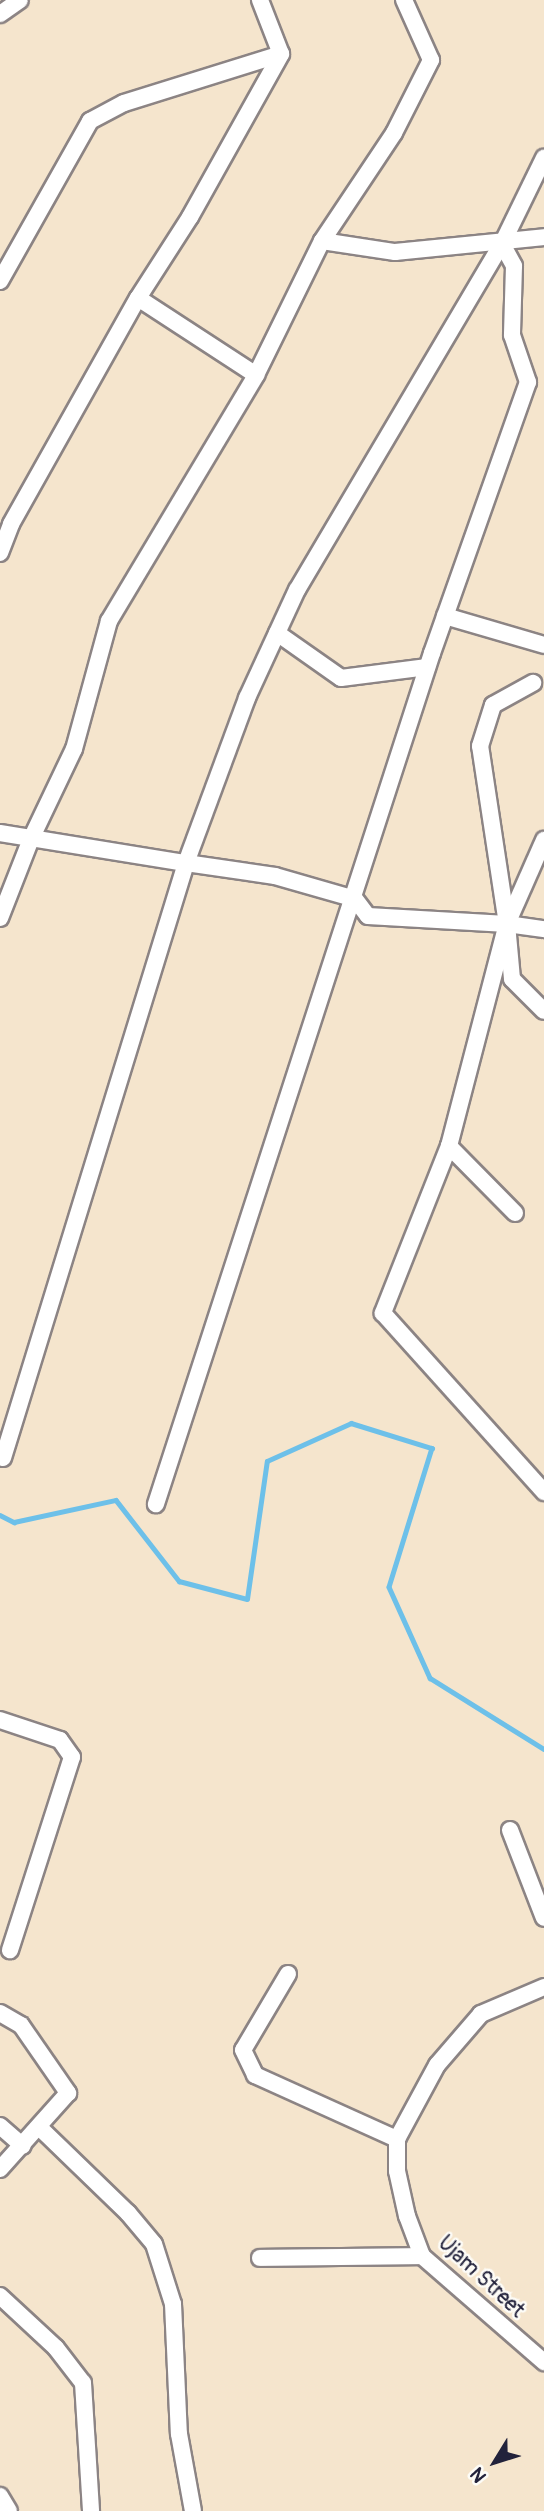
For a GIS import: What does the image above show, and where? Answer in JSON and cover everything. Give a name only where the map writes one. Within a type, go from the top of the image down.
[{"type":"street","points":[[260,0],[281,54]]},
{"type":"street","points":[[0,918],[31,839],[74,749],[110,621],[256,375],[321,241],[394,133],[430,60],[404,0]]},
{"type":"street","points":[[0,281],[90,121],[124,103],[281,54]]},
{"type":"street","points":[[0,553],[11,524],[138,298],[190,217],[281,54]]},
{"type":"street","points":[[3,1458],[186,863],[247,698],[297,590],[502,244],[544,158]]},
{"type":"street","points":[[321,241],[395,251],[431,245],[502,244],[544,237]]},
{"type":"street","points":[[156,1504],[355,899],[427,667],[528,382],[512,335],[514,266],[502,244]]},
{"type":"street","points":[[138,298],[256,375]]},
{"type":"street","points":[[445,616],[544,645]]},
{"type":"street","points":[[277,633],[341,678],[427,667]]},
{"type":"street","points":[[533,683],[493,705],[480,746],[507,924],[512,979],[544,1011]]},
{"type":"street","points":[[0,833],[275,876],[355,899],[368,916],[507,924],[544,929]]},
{"type":"street","points":[[544,840],[507,924],[449,1146],[383,1313],[544,1492]]},
{"type":"street","points":[[449,1146],[515,1213]]},
{"type":"street","points":[[0,1720],[60,1740],[72,1758],[10,1950]]},
{"type":"street","points":[[510,1830],[544,1918]]},
{"type":"street","points":[[288,1974],[243,2050],[256,2075],[397,2139]]},
{"type":"street","name":"Ujam Street","points":[[544,1987],[481,2014],[437,2065],[397,2139],[397,2171],[407,2216],[422,2256],[544,2362]]},
{"type":"street","points":[[0,2013],[21,2025],[68,2092],[0,2169]]},
{"type":"street","points":[[0,2126],[23,2146]]},
{"type":"street","points":[[39,2127],[128,2213],[154,2244],[173,2304],[179,2434],[193,2511]]},
{"type":"street","points":[[260,2258],[422,2256]]},
{"type":"street","points":[[0,2296],[56,2348],[83,2383],[91,2511]]},
{"type":"street","points":[[0,2496],[9,2511]]},
{"type":"waterway","points":[[0,1515],[14,1522],[116,1500],[179,1581],[247,1599],[267,1461],[351,1423],[432,1448],[389,1587],[430,1678],[544,1749]]}]
